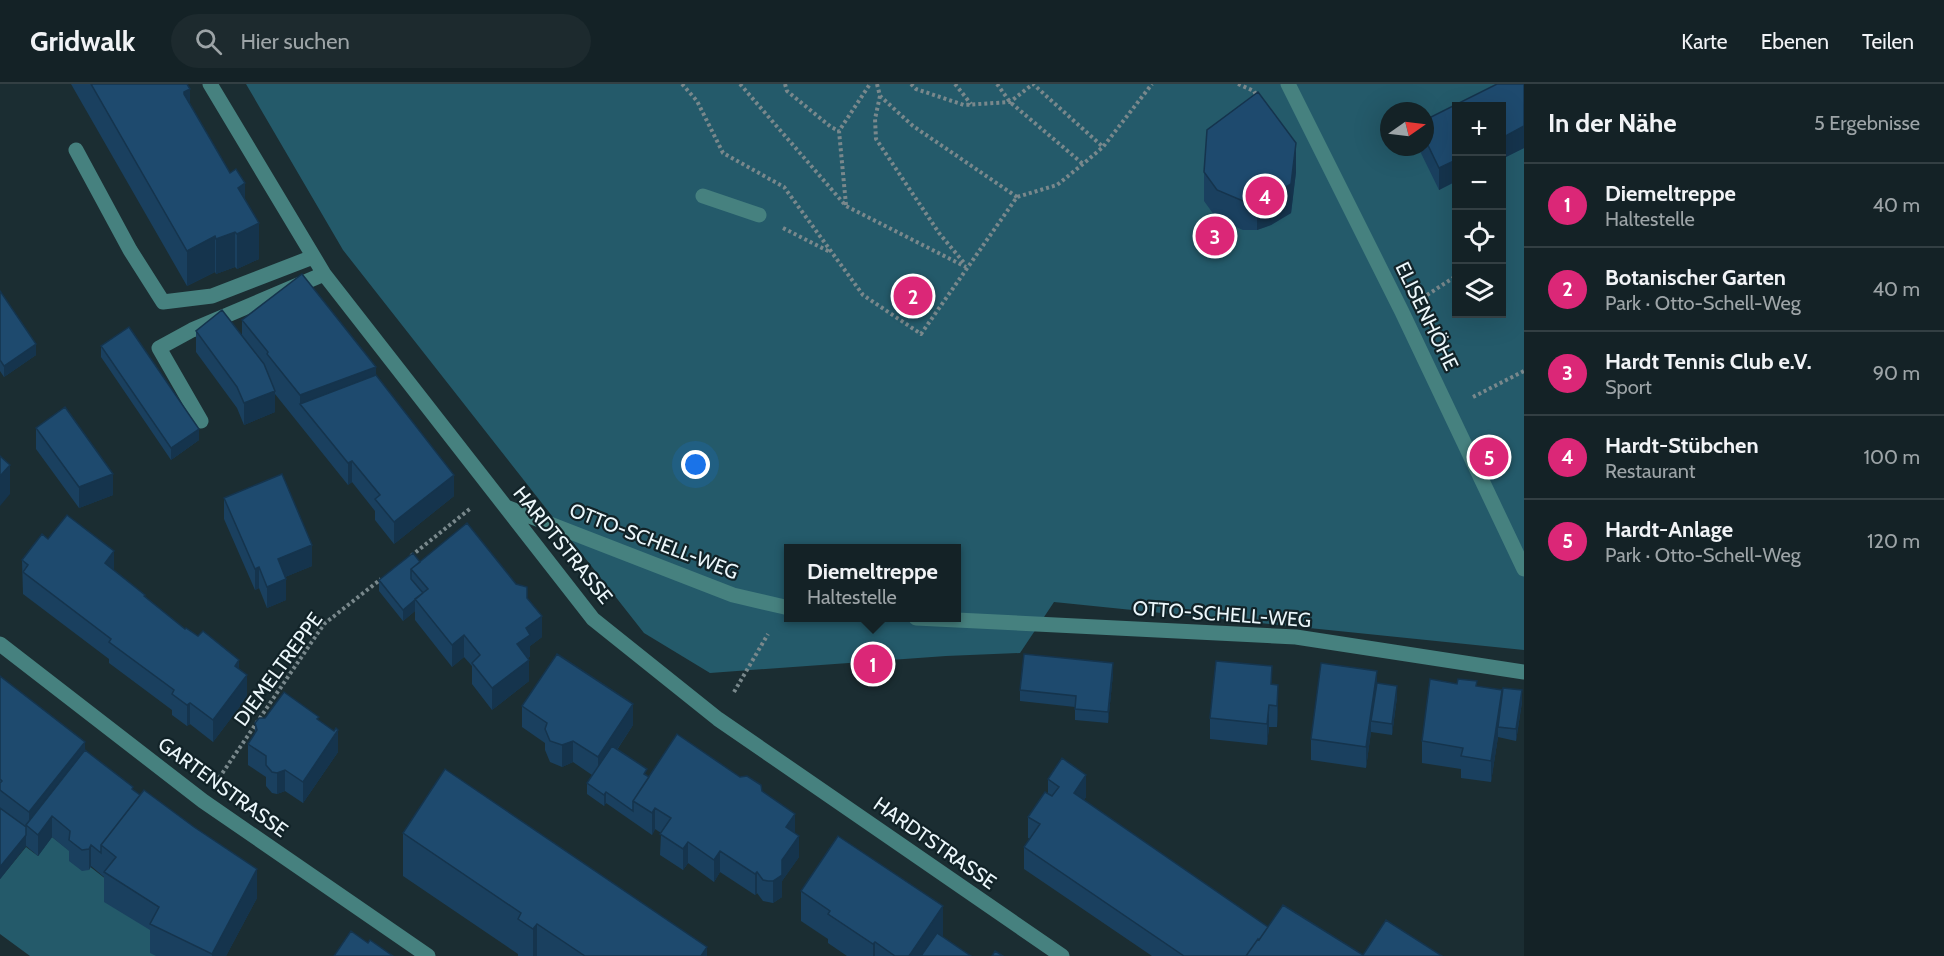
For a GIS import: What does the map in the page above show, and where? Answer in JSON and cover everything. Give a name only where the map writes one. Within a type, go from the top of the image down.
[{"type":"street","name":"HARDTSTRASSE","points":[[210,84],[324,274],[593,619],[718,719],[1062,956]]},
{"type":"street","name":"ELISENHÖHE","points":[[1288,84],[1449,410],[1524,569]]},
{"type":"street","points":[[76,150],[130,250],[163,302],[212,296],[313,257]]},
{"type":"street","points":[[703,196],[759,215]]},
{"type":"street","points":[[201,421],[159,348],[192,330],[324,274]]},
{"type":"street","name":"OTTO-SCHELL-WEG","points":[[506,507],[733,595],[784,607]]},
{"type":"street","name":"OTTO-SCHELL-WEG","points":[[961,620],[1296,637],[1524,672]]},
{"type":"street","name":"GARTENSTRASSE","points":[[0,644],[203,801],[428,956]]},
{"type":"path","points":[[682,84],[697,101],[723,153],[784,187],[830,253],[863,295],[921,334],[1017,197],[1057,185],[1083,164],[1103,147],[1152,84]]},
{"type":"path","points":[[740,84],[846,206],[967,267]]},
{"type":"path","points":[[785,84],[787,91],[839,131]]},
{"type":"path","points":[[846,206],[839,131],[870,84]]},
{"type":"path","points":[[877,84],[880,96],[875,119],[876,139],[939,233],[967,267]]},
{"type":"path","points":[[911,84],[916,89],[964,105],[1010,102],[1033,84],[1103,147]]},
{"type":"path","points":[[955,84],[972,105]]},
{"type":"path","points":[[997,84],[1010,102],[1083,164]]},
{"type":"path","points":[[1238,84],[1254,91]]},
{"type":"path","points":[[880,96],[913,126],[1017,197]]},
{"type":"path","points":[[759,215],[830,253]]},
{"type":"path","points":[[1449,410],[1524,371]]},
{"type":"path","points":[[404,561],[492,490]]},
{"type":"path","name":"DIEMELTREPPE","points":[[234,757],[324,624],[386,575]]},
{"type":"path","points":[[718,719],[784,613]]},
{"type":"shaded area","points":[[246,84],[1524,84],[1524,650],[1054,602],[1020,653],[710,673],[644,633],[343,250]]},
{"type":"shaded area","points":[[52,837],[116,887],[159,936],[156,956],[30,956],[0,934],[0,879],[26,847],[38,856]]},
{"type":"building","points":[[91,84],[187,84],[190,89],[184,94],[230,173],[236,169],[245,183],[238,188],[259,223],[237,234],[235,232],[216,239],[215,236],[187,251]]},
{"type":"building","points":[[1497,84],[1524,84],[1524,126],[1506,136],[1506,102],[1461,102]]},
{"type":"building","points":[[1258,92],[1296,143],[1291,184],[1271,196],[1243,201],[1217,190],[1204,172],[1207,130]]},
{"type":"building","points":[[1452,106],[1452,162],[1439,168],[1433,156],[1434,116]]},
{"type":"building","points":[[302,274],[376,367],[300,395],[242,320]]},
{"type":"building","points":[[0,291],[36,344],[4,366],[0,360]]},
{"type":"building","points":[[222,310],[264,364],[275,391],[244,403],[237,387],[196,331]]},
{"type":"building","points":[[129,327],[199,429],[171,448],[101,346]]},
{"type":"building","points":[[376,375],[454,475],[394,522],[375,499],[380,495],[352,461],[348,463],[300,404]]},
{"type":"building","points":[[65,407],[113,474],[79,487],[36,428]]},
{"type":"building","points":[[0,456],[10,465],[0,476]]},
{"type":"building","points":[[282,474],[312,545],[278,559],[286,579],[267,587],[259,567],[255,569],[224,498]]},
{"type":"building","points":[[67,515],[114,551],[105,563],[144,596],[185,629],[198,636],[203,631],[239,660],[235,666],[247,675],[213,720],[190,703],[187,705],[172,694],[174,690],[109,642],[111,639],[23,572],[28,565],[22,560],[42,534],[48,539]]},
{"type":"building","points":[[467,523],[516,584],[527,587],[527,598],[542,616],[526,628],[530,635],[517,644],[529,660],[492,688],[472,663],[480,655],[464,635],[452,645],[415,599],[428,589],[411,569]]},
{"type":"building","points":[[413,553],[420,562],[411,569],[411,579],[423,593],[403,610],[379,580]]},
{"type":"building","points":[[557,654],[633,704],[598,757],[573,741],[562,745],[550,741],[545,729],[547,723],[522,706]]},
{"type":"building","points":[[1024,654],[1113,663],[1108,712],[1075,709],[1076,696],[1020,690]]},
{"type":"building","points":[[1216,661],[1272,666],[1271,684],[1278,685],[1277,706],[1269,705],[1267,724],[1210,718]]},
{"type":"building","points":[[1321,663],[1377,671],[1366,747],[1311,739]]},
{"type":"building","points":[[0,676],[85,742],[29,812],[0,790],[2,781],[0,779]]},
{"type":"building","points":[[1430,679],[1457,684],[1458,679],[1477,681],[1476,686],[1502,690],[1491,761],[1461,756],[1463,748],[1422,741]]},
{"type":"building","points":[[1377,683],[1397,686],[1392,724],[1371,721]]},
{"type":"building","points":[[1503,688],[1522,690],[1516,729],[1498,727]]},
{"type":"building","points":[[284,692],[319,717],[317,719],[334,731],[336,728],[338,730],[303,782],[285,770],[272,772],[266,765],[266,756],[248,744],[257,730],[255,723],[259,718],[265,718]]},
{"type":"building","points":[[677,734],[740,777],[747,776],[761,785],[762,791],[795,814],[786,827],[799,836],[782,860],[782,875],[773,881],[763,880],[757,872],[755,874],[720,851],[714,860],[688,842],[683,849],[660,834],[671,818],[655,808],[652,813],[633,801]]},
{"type":"building","points":[[612,746],[647,769],[644,774],[649,777],[633,801],[633,811],[606,792],[604,795],[587,783]]},
{"type":"building","points":[[85,750],[140,795],[101,845],[101,853],[91,845],[89,849],[82,850],[69,840],[70,831],[52,816],[38,835],[26,825]]},
{"type":"building","points":[[1062,758],[1086,775],[1074,793],[1268,927],[1246,956],[1184,956],[1024,847],[1040,824],[1028,817],[1045,792],[1052,796],[1059,787],[1048,779]]},
{"type":"building","points":[[445,769],[707,947],[701,956],[585,956],[537,924],[533,929],[518,919],[521,913],[403,833]]},
{"type":"building","points":[[144,790],[257,869],[212,954],[150,924],[159,907],[104,872],[116,857],[101,845]]},
{"type":"building","points":[[0,808],[26,827],[26,835],[0,867]]},
{"type":"building","points":[[838,836],[943,906],[909,956],[895,956],[875,942],[873,944],[828,914],[830,911],[801,891]]},
{"type":"building","points":[[1283,905],[1363,955],[1386,920],[1442,956],[1246,956]]},
{"type":"building","points":[[351,931],[368,943],[370,940],[393,956],[334,956]]},
{"type":"building","points":[[937,933],[971,956],[921,956]]},
{"type":"building","points":[[995,951],[1003,956],[992,956]]},
{"type":"place","name":"Hardt-Stübchen","points":[[1265,196]]},
{"type":"place","name":"Hardt Tennis Club e.V.","points":[[1215,236]]},
{"type":"place","name":"Botanischer Garten","points":[[913,296]]},
{"type":"place","name":"Hardt-Anlage","points":[[1489,457]]},
{"type":"place","name":"Diemeltreppe","points":[[873,664]]}]
